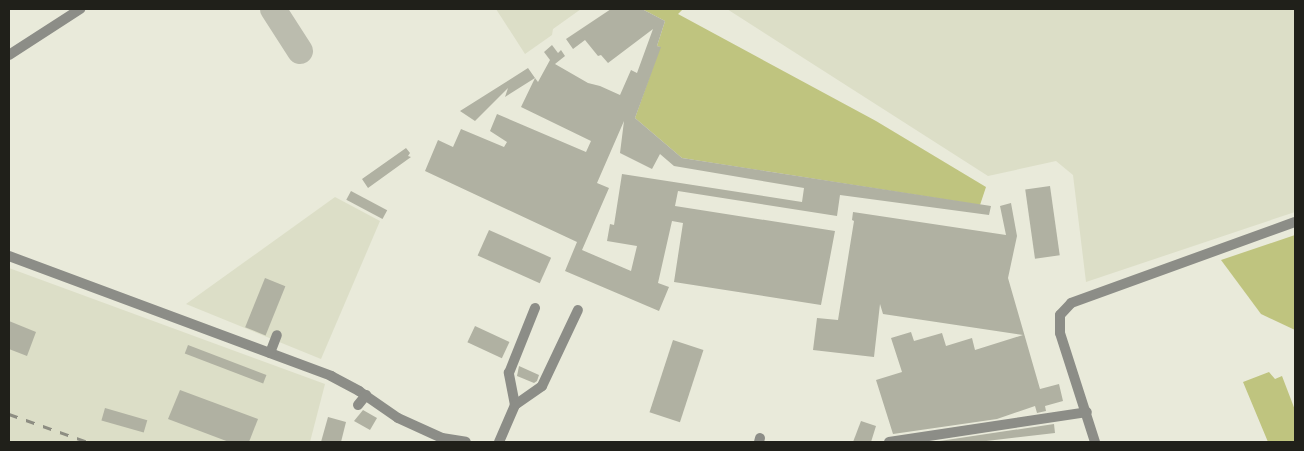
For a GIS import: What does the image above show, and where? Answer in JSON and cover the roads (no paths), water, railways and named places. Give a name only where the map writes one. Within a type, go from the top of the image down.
[{"type":"street","points":[[9,55],[80,9]]},
{"type":"street","points":[[1095,442],[1060,333],[1060,315],[1071,304],[1295,222]]},
{"type":"street","points":[[9,256],[331,376],[366,395],[398,418],[442,438],[466,442]]},
{"type":"street","points":[[515,405],[509,373],[535,308]]},
{"type":"street","points":[[499,442],[515,405],[542,386],[578,310]]},
{"type":"street","points":[[270,353],[277,335]]},
{"type":"street","points":[[358,405],[366,395]]},
{"type":"street","points":[[889,442],[1086,412]]},
{"type":"railway","points":[[9,414],[88,442]]}]
